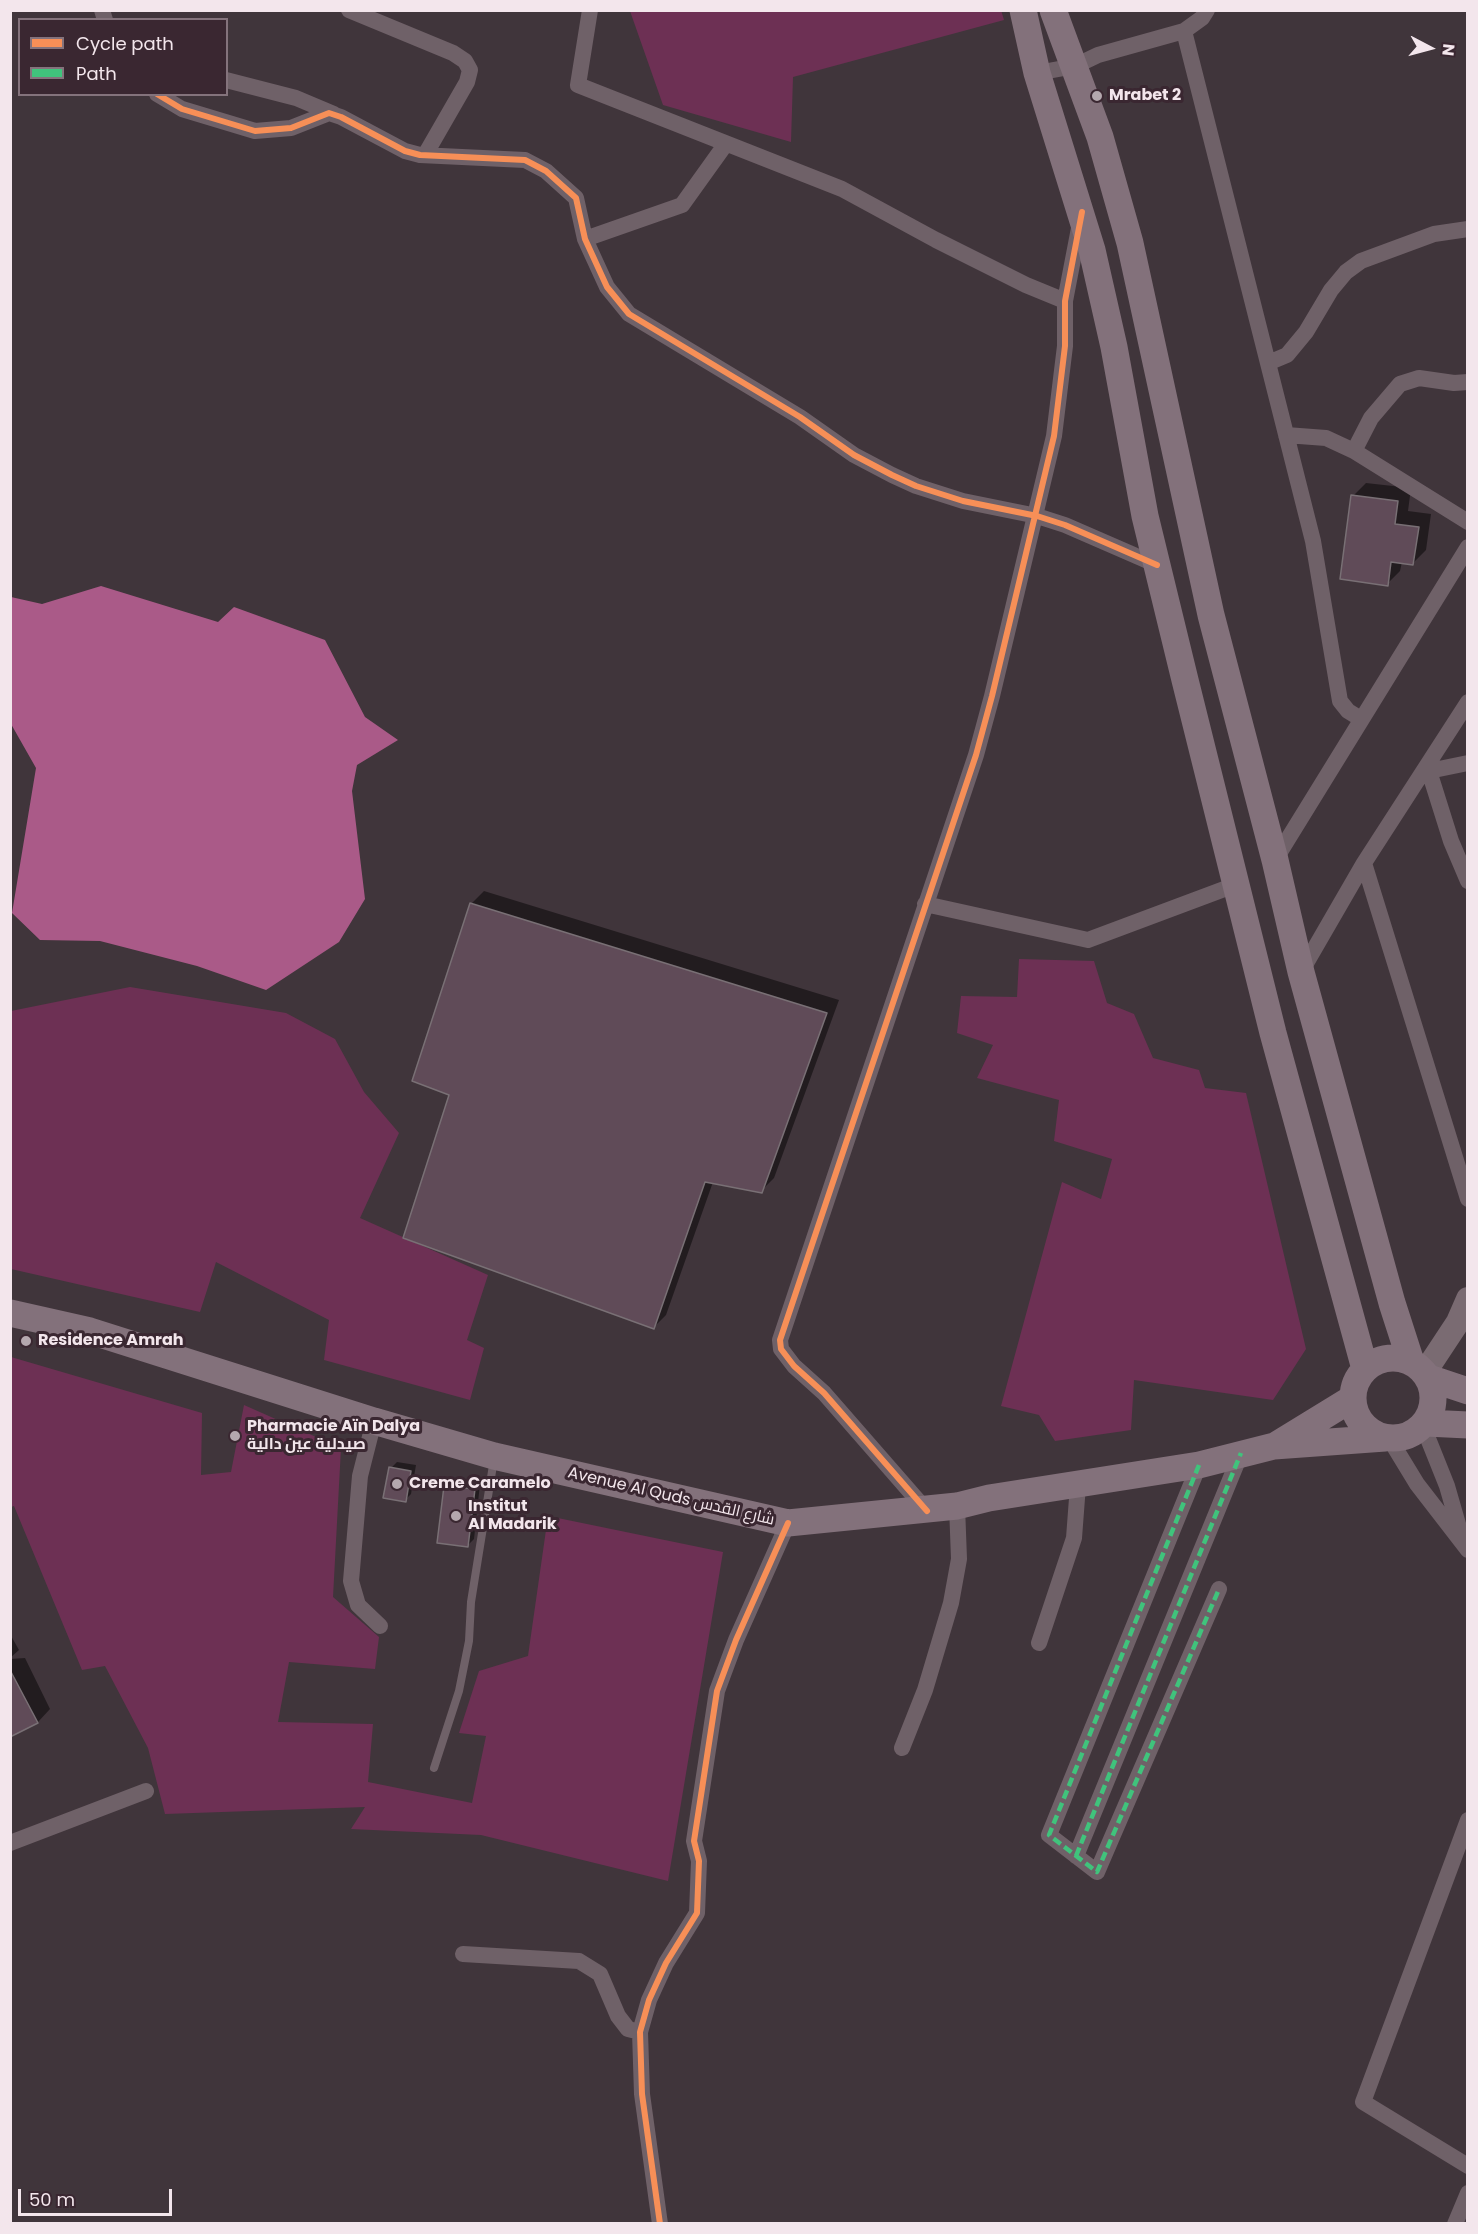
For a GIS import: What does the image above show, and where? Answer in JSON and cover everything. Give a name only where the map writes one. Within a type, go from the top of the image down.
[{"type":"main road","points":[[1023,10],[1037,73],[1082,212],[1114,347],[1133,458],[1157,565],[1235,885],[1333,1258],[1365,1370]]},
{"type":"main road","points":[[1053,10],[1101,137],[1130,243],[1211,615],[1275,860],[1300,972],[1392,1303],[1421,1371],[1434,1393],[1432,1409],[1424,1424],[1407,1436],[1387,1438],[1368,1430],[1357,1416],[1353,1398],[1358,1378],[1379,1360],[1395,1357],[1421,1371],[1467,1391]]},
{"type":"main road","name":"Avenue Al Quds شارع القدس","points":[[10,1313],[90,1331],[374,1421],[494,1456],[788,1523],[927,1511],[989,1498],[1199,1466],[1274,1446],[1387,1438]]},
{"type":"main road","name":"Avenue Al Quds شارع القدس","points":[[1274,1446],[1353,1398]]},
{"type":"main road","points":[[1424,1424],[1467,1425]]},
{"type":"street","points":[[349,10],[453,53],[465,61],[470,70],[467,82],[425,155]]},
{"type":"street","points":[[590,10],[578,85],[725,145],[842,189],[936,240],[1026,285],[1065,301]]},
{"type":"street","points":[[1037,73],[1076,66],[1098,55],[1184,31],[1202,18],[1207,10]]},
{"type":"street","points":[[1184,31],[1313,540],[1340,701],[1348,711],[1361,719]]},
{"type":"street","points":[[228,81],[296,98],[334,114],[405,151],[425,155],[525,159],[546,171],[576,198],[585,239],[607,288],[629,314],[800,417],[854,455],[916,486],[938,494],[1037,516],[1075,529],[1157,565]]},
{"type":"street","points":[[160,96],[182,109],[255,131],[291,128],[320,115],[334,114]]},
{"type":"street","points":[[585,239],[682,205],[725,145]]},
{"type":"street","points":[[927,1511],[831,1401],[794,1366],[782,1349],[780,1340],[978,746],[1037,516],[1061,391],[1065,301],[1082,212]]},
{"type":"street","points":[[1268,363],[1287,355],[1306,332],[1331,290],[1346,272],[1361,261],[1434,234],[1467,229]]},
{"type":"street","points":[[1354,451],[1371,418],[1400,384],[1419,378],[1454,383],[1467,382]]},
{"type":"street","points":[[1286,435],[1326,438],[1354,451],[1467,522]]},
{"type":"street","points":[[1275,860],[1467,547]]},
{"type":"street","points":[[1300,972],[1364,863],[1427,770],[1467,702]]},
{"type":"street","points":[[1427,770],[1467,763]]},
{"type":"street","points":[[1427,770],[1467,881]]},
{"type":"street","points":[[1364,863],[1467,1199]]},
{"type":"street","points":[[926,904],[1088,940],[1235,885]]},
{"type":"street","points":[[1421,1371],[1458,1322],[1467,1299]]},
{"type":"street","points":[[374,1421],[360,1476],[351,1581],[358,1605],[380,1626]]},
{"type":"street","points":[[1424,1424],[1447,1486],[1466,1549]]},
{"type":"street","points":[[1387,1438],[1417,1484],[1466,1549]]},
{"type":"street","points":[[1076,1856],[1241,1453]]},
{"type":"street","points":[[1199,1466],[1049,1835],[1097,1872],[1219,1589]]},
{"type":"street","points":[[1039,1643],[1074,1538],[1078,1485]]},
{"type":"street","points":[[902,1748],[925,1690],[951,1603],[959,1559],[957,1506]]},
{"type":"street","points":[[660,2223],[642,2094],[640,2032],[649,2000],[666,1963],[697,1913],[699,1861],[694,1842],[717,1691],[736,1640],[788,1523]]},
{"type":"street","points":[[10,1844],[146,1791]]},
{"type":"street","points":[[1467,1820],[1363,2102],[1467,2166]]},
{"type":"street","points":[[463,1954],[579,1961],[600,1974],[618,2016],[628,2030],[640,2032]]},
{"type":"street","points":[[1455,2223],[1467,2193]]},
{"type":"lane","points":[[434,1768],[459,1691],[469,1641],[471,1602],[494,1456]]},
{"type":"shaded area","points":[[1001,10],[1004,20],[793,77],[791,142],[663,105],[630,11]]},
{"type":"shaded area","points":[[101,586],[218,622],[234,607],[325,640],[365,717],[398,740],[357,765],[352,791],[365,899],[339,942],[266,990],[197,966],[100,941],[40,940],[12,913],[36,768],[11,724],[11,597],[42,604]]},
{"type":"shaded area","points":[[1019,959],[1094,961],[1107,1003],[1134,1014],[1153,1058],[1199,1070],[1205,1088],[1246,1093],[1306,1349],[1273,1400],[1134,1380],[1131,1430],[1055,1441],[1039,1415],[1001,1406],[1062,1182],[1101,1199],[1112,1159],[1054,1141],[1059,1100],[977,1078],[993,1045],[957,1033],[961,996],[1017,997]]},
{"type":"shaded area","points":[[130,987],[286,1013],[335,1039],[364,1092],[399,1133],[360,1218],[488,1275],[467,1340],[484,1348],[470,1400],[324,1360],[329,1320],[216,1262],[200,1312],[11,1269],[11,1011]]},
{"type":"shaded area","points":[[11,1357],[202,1413],[201,1475],[231,1472],[244,1405],[341,1448],[333,1597],[379,1637],[375,1669],[289,1662],[278,1722],[373,1724],[368,1782],[472,1803],[486,1736],[459,1733],[479,1671],[528,1656],[548,1516],[723,1552],[668,1881],[481,1835],[351,1829],[365,1807],[165,1814],[148,1748],[105,1666],[82,1670],[14,1506],[11,1507]]},
{"type":"building","points":[[1351,495],[1398,501],[1395,524],[1419,527],[1413,565],[1391,562],[1388,586],[1340,579]]},
{"type":"building","points":[[470,903],[827,1013],[762,1193],[705,1182],[654,1329],[403,1238],[449,1095],[412,1081]]},
{"type":"building","name":"Creme Caramelo","points":[[389,1467],[411,1471],[406,1502],[383,1498]]},
{"type":"building","name":"Institut Al Madarik","points":[[444,1486],[475,1489],[468,1547],[437,1543]]},
{"type":"building","points":[[10,1670],[38,1723],[10,1737]]},
{"type":"marked path","points":[[1076,1856],[1241,1453]]},
{"type":"marked path","points":[[1199,1465],[1049,1835],[1097,1872],[1219,1589]]},
{"type":"cycle path","points":[[160,96],[182,109],[255,131],[291,128],[329,113],[405,151],[420,155],[525,160],[546,171],[576,198],[585,239],[607,287],[629,314],[800,417],[854,455],[892,475],[916,486],[963,501],[1037,516],[1065,525],[1157,565]]},
{"type":"cycle path","points":[[927,1511],[824,1393],[794,1366],[781,1349],[780,1340],[976,755],[992,696],[1054,436],[1065,346],[1065,301],[1082,212]]},
{"type":"cycle path","points":[[660,2224],[642,2094],[640,2032],[649,2000],[666,1963],[697,1913],[699,1861],[694,1841],[717,1691],[736,1640],[788,1523]]},
{"type":"place","name":"Mrabet 2","points":[[1097,96]]},
{"type":"place","name":"Residence Amrah","points":[[26,1341]]},
{"type":"place","name":"Pharmacie Aïn Dalya صيدلية عين دالية","points":[[235,1436]]},
{"type":"place","name":"Creme Caramelo","points":[[397,1484]]},
{"type":"place","name":"Institut Al Madarik","points":[[456,1516]]}]
